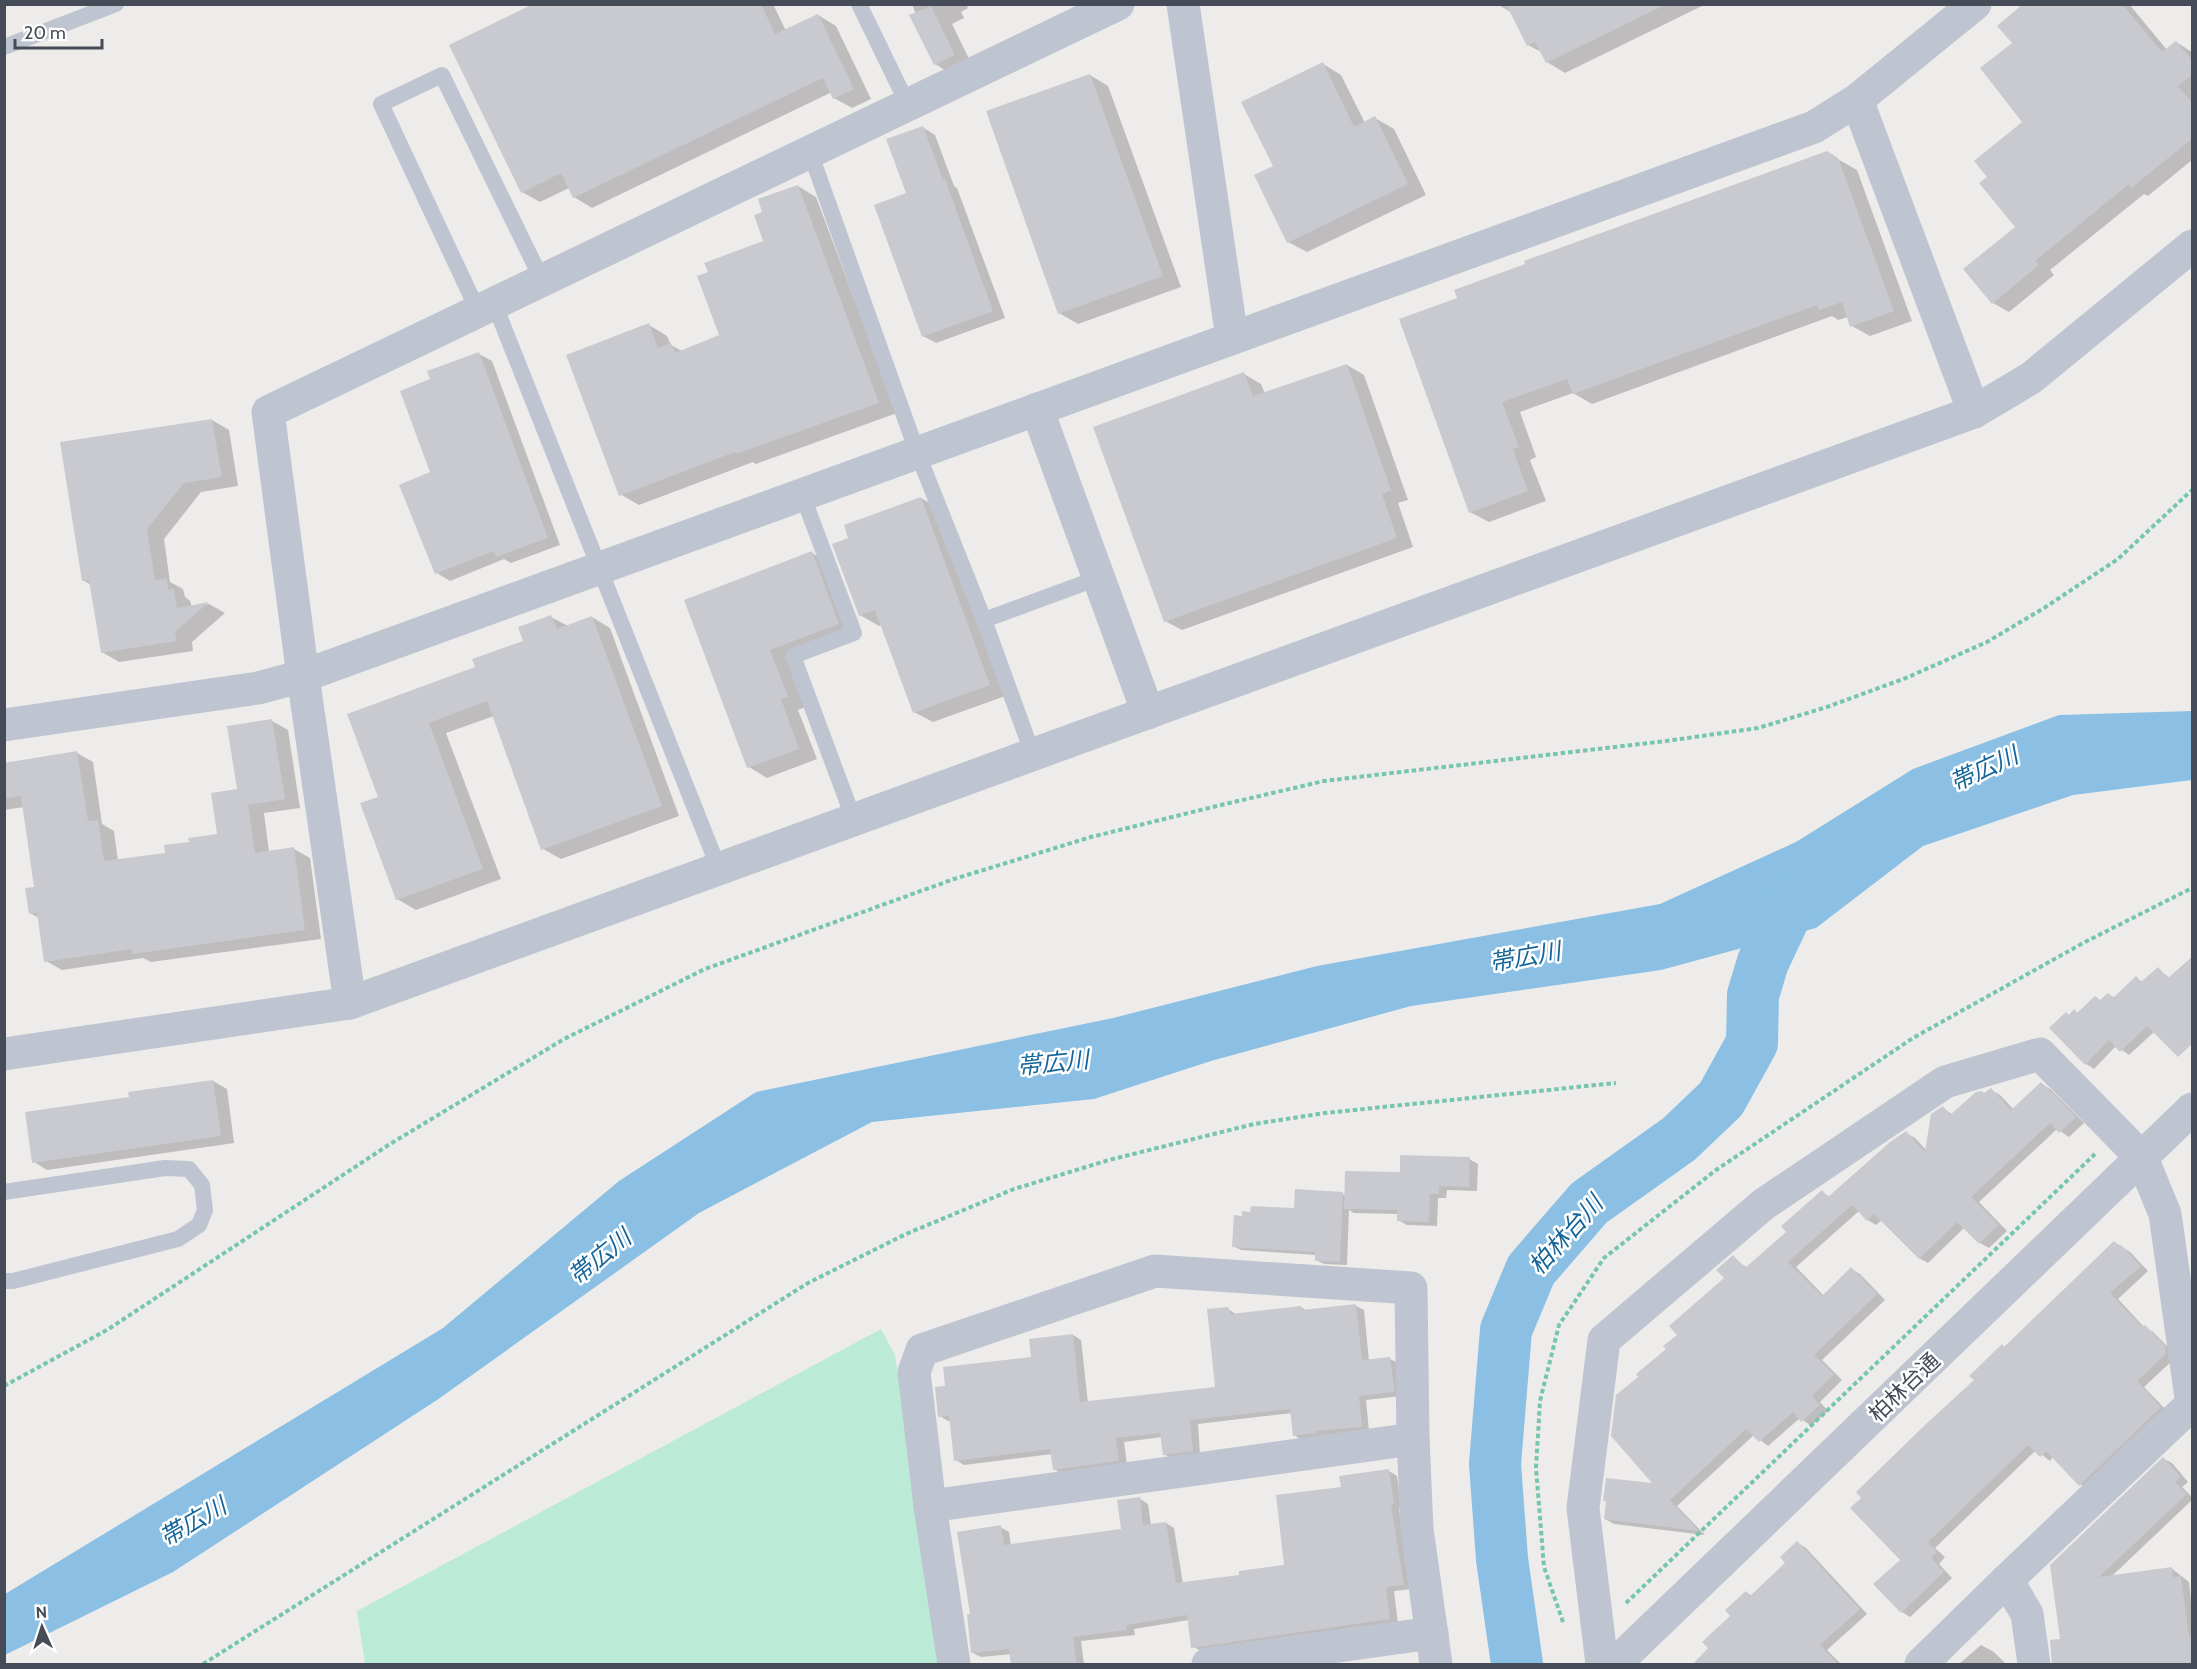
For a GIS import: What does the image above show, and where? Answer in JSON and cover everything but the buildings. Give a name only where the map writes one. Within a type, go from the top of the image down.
[{"type":"street","points":[[350,1003],[268,412],[1118,4]]},
{"type":"street","points":[[1183,4],[1232,338]]},
{"type":"street","points":[[4,726],[258,688],[303,676],[1814,127],[1857,100],[1975,4]]},
{"type":"street","points":[[1857,100],[1974,412]]},
{"type":"street","points":[[4,1054],[350,1003],[1974,412],[2031,378],[2193,246]]},
{"type":"street","points":[[1036,409],[1148,713]]},
{"type":"street","points":[[1602,1665],[1583,1508],[1604,1340],[1764,1204],[1945,1082],[2040,1054],[2142,1158],[2179,1212],[2192,1404],[1921,1665]]},
{"type":"street","name":"柏林台通","points":[[1615,1665],[2193,1109]]},
{"type":"street","points":[[954,1665],[930,1506],[914,1372],[922,1350],[1155,1271],[1411,1288],[1417,1529],[1435,1649],[1208,1665]]},
{"type":"street","points":[[930,1506],[1413,1439]]},
{"type":"street","points":[[2007,1580],[2027,1614],[2034,1665]]},
{"type":"lane","points":[[4,47],[116,4]]},
{"type":"lane","points":[[859,4],[908,105]]},
{"type":"lane","points":[[542,280],[442,75],[381,104],[486,307],[598,567],[718,869]]},
{"type":"lane","points":[[810,152],[917,452],[984,620],[1033,755]]},
{"type":"lane","points":[[802,494],[854,633],[793,656],[854,820]]},
{"type":"lane","points":[[984,620],[1098,578]]},
{"type":"lane","points":[[4,1192],[165,1168],[189,1169],[202,1185],[206,1210],[199,1225],[178,1239],[14,1281],[4,1281]]},
{"type":"path","points":[[4,1386],[106,1330],[390,1144],[564,1039],[705,969],[954,879],[1091,837],[1232,802],[1324,781],[1758,728],[1827,707],[1916,674],[1987,642],[2035,614],[2118,559],[2193,490]]},
{"type":"path","points":[[202,1665],[808,1283],[906,1234],[1014,1189],[1109,1160],[1254,1124],[1325,1113],[1616,1083]]},
{"type":"green space","points":[[881,1329],[895,1355],[939,1664],[365,1664],[357,1611]]},
{"type":"water","name":"帯広川","points":[[2192,711],[2192,780],[2073,795],[1923,846],[1816,928],[1661,970],[1411,1006],[1211,1061],[1094,1099],[872,1122],[699,1213],[437,1400],[173,1572],[5,1655],[5,1594],[443,1328],[619,1181],[756,1092],[1113,1018],[1317,966],[1660,904],[1796,842],[1913,769],[2059,715]]},
{"type":"waterway","name":"柏林台川","points":[[1517,1664],[1502,1559],[1495,1464],[1506,1330],[1531,1270],[1589,1203],[1679,1139],[1721,1099],[1752,1043],[1753,995],[1763,962],[1788,909],[1814,883]]}]
